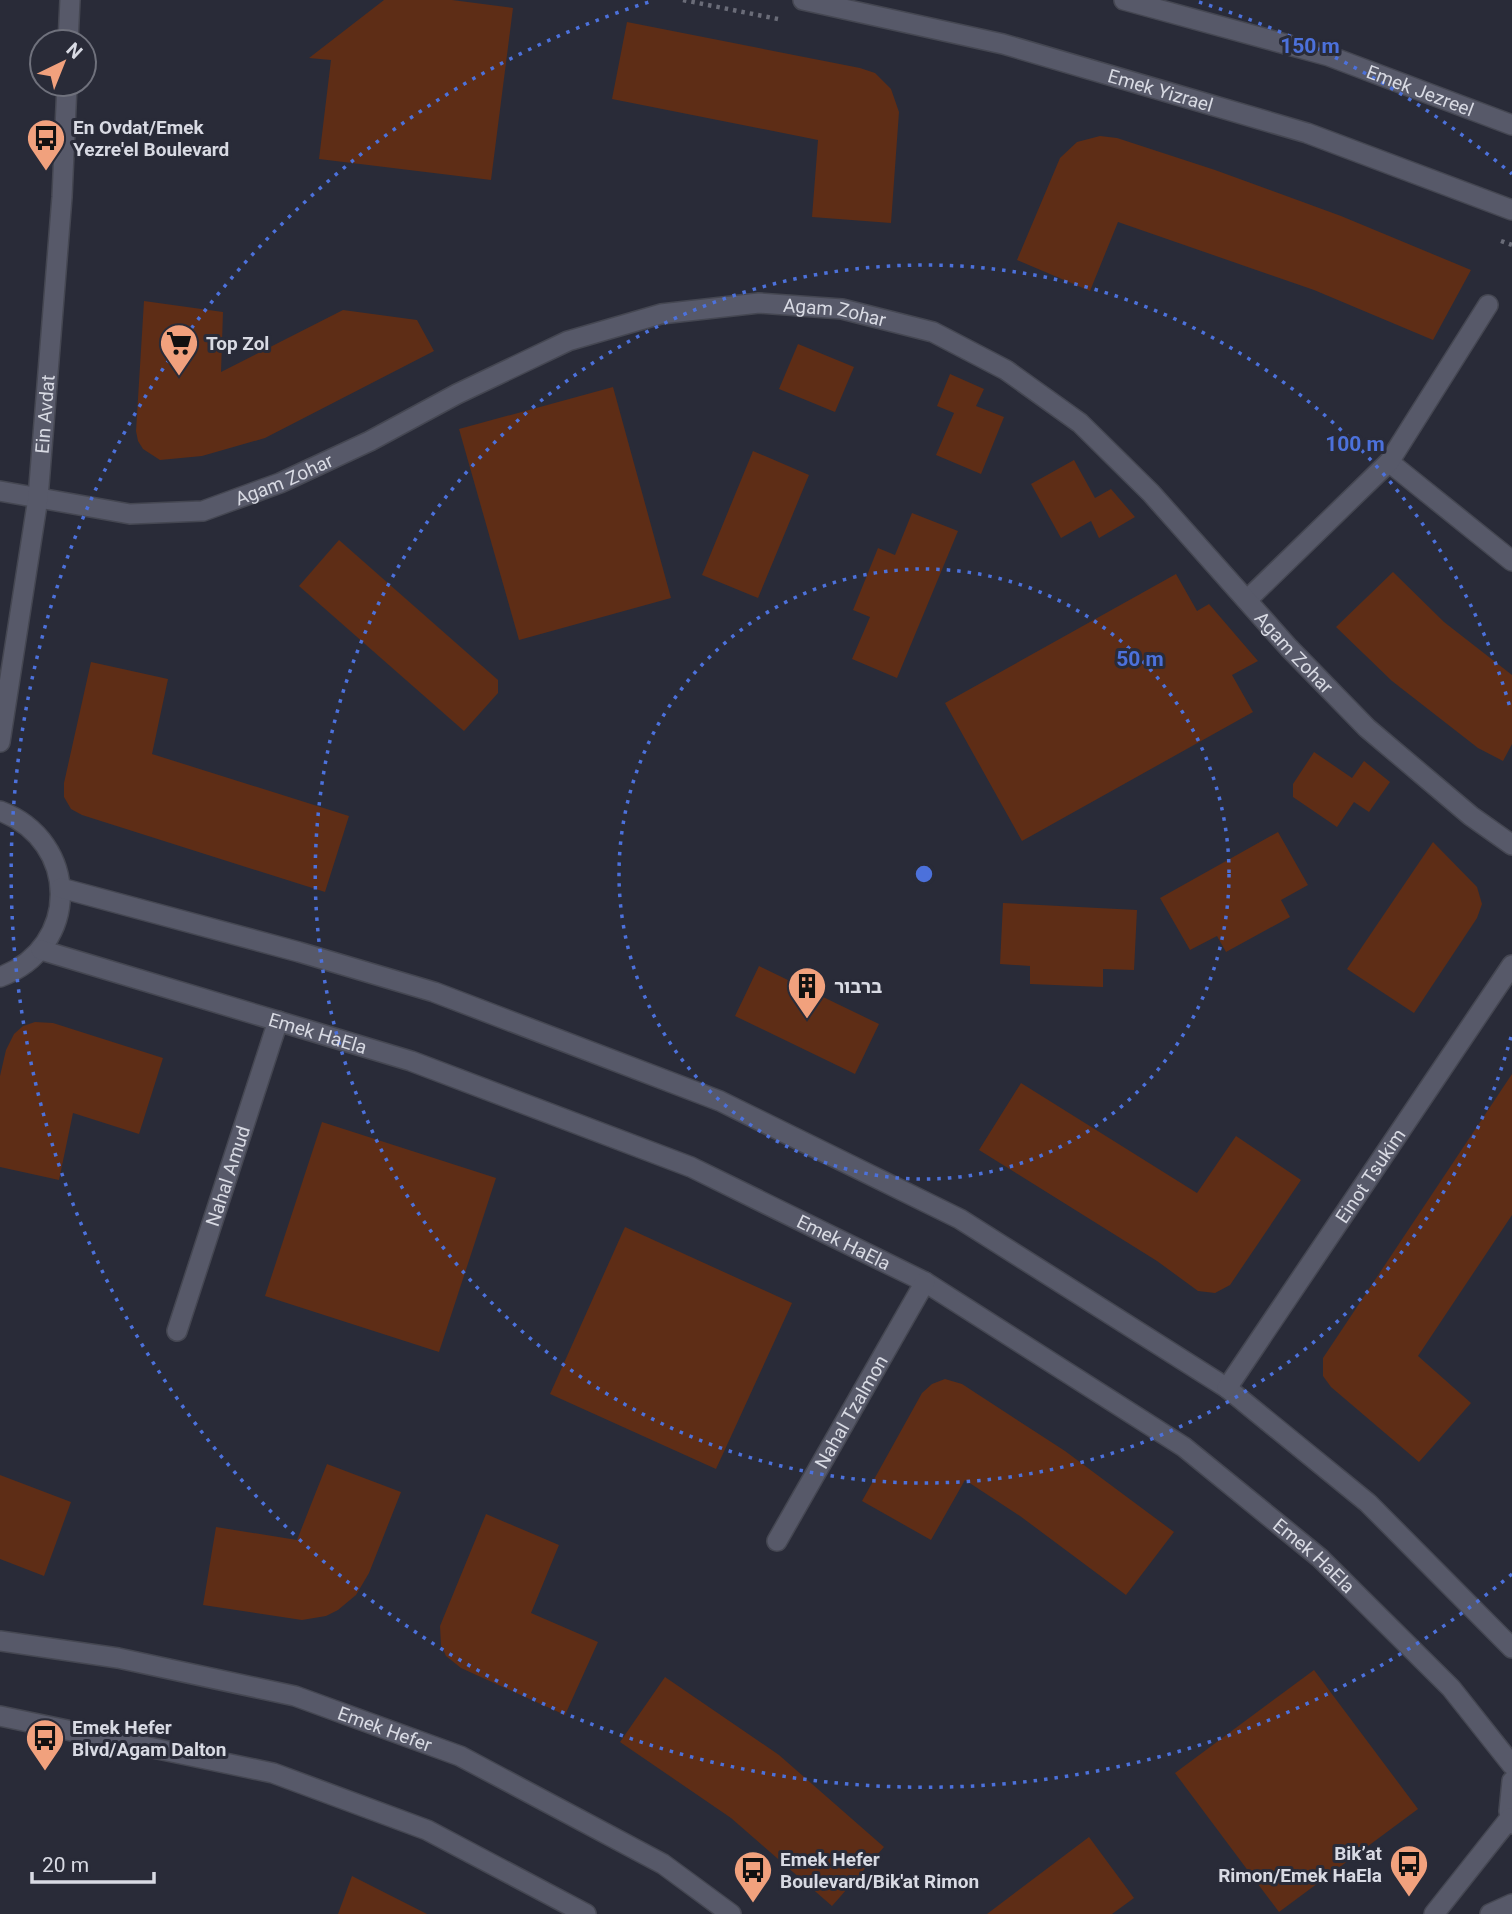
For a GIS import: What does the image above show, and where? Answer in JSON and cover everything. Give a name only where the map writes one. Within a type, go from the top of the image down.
[{"type":"street","points":[[69,28],[70,0]]},
{"type":"street","name":"Emek Yizrael","points":[[803,0],[1003,44],[1307,133],[1512,210]]},
{"type":"street","name":"Emek Jezreel","points":[[1124,0],[1329,56],[1512,125]]},
{"type":"street","name":"Ein Avdat","points":[[0,742],[38,498],[62,197],[66,98]]},
{"type":"street","name":"Agam Zohar","points":[[0,491],[130,514],[203,511],[303,472],[568,341],[661,314],[759,303],[842,309],[933,332],[1006,370],[1070,415],[1151,493],[1289,648],[1367,728],[1471,816],[1512,845]]},
{"type":"street","points":[[1247,600],[1389,462],[1488,305]]},
{"type":"street","points":[[1389,462],[1512,561]]},
{"type":"street","points":[[0,811],[17,817],[39,836],[54,860],[61,888],[57,921],[41,950],[24,967],[0,977]]},
{"type":"street","points":[[61,888],[299,952],[434,992],[720,1101],[960,1219],[1227,1388],[1368,1503],[1512,1648]]},
{"type":"street","name":"Emek HaEla","points":[[41,950],[411,1061],[691,1167],[925,1282],[1184,1447],[1320,1558],[1451,1688],[1512,1765]]},
{"type":"street","name":"Einot Tsukim","points":[[1227,1388],[1512,965]]},
{"type":"street","name":"Nahal Amud","points":[[177,1331],[278,1021]]},
{"type":"street","name":"Nahal Tzalmon","points":[[777,1541],[925,1282]]},
{"type":"street","name":"Emek Hefer","points":[[0,1641],[118,1658],[295,1696],[460,1756],[663,1864],[731,1914]]},
{"type":"street","points":[[0,1716],[273,1773],[427,1830],[586,1914]]},
{"type":"street","points":[[1434,1914],[1511,1821],[1509,1800],[1512,1781]]},
{"type":"street","points":[[1490,1914],[1512,1904]]},
{"type":"building","points":[[384,0],[452,0],[513,8],[491,180],[319,159],[331,60],[309,58]]},
{"type":"building","points":[[627,22],[875,73],[891,89],[899,112],[891,223],[812,217],[818,140],[612,99]]},
{"type":"building","points":[[1100,136],[1117,138],[1215,170],[1341,216],[1471,270],[1433,340],[1314,290],[1118,222],[1090,291],[1017,260],[1060,158],[1077,142]]},
{"type":"building","points":[[144,301],[223,312],[221,372],[343,310],[417,320],[434,351],[265,438],[202,456],[160,460],[143,449],[136,431]]},
{"type":"building","points":[[798,344],[854,367],[835,412],[779,389]]},
{"type":"building","points":[[950,374],[984,389],[976,406],[1004,417],[981,474],[936,455],[954,413],[937,406]]},
{"type":"building","points":[[613,387],[671,598],[519,640],[459,429]]},
{"type":"building","points":[[753,451],[809,475],[758,598],[702,575]]},
{"type":"building","points":[[1074,460],[1095,498],[1111,489],[1135,517],[1099,538],[1091,521],[1061,538],[1031,484]]},
{"type":"building","points":[[912,513],[958,531],[897,678],[852,659],[870,617],[853,610],[878,548],[895,555]]},
{"type":"building","points":[[339,540],[498,680],[498,693],[464,731],[299,586]]},
{"type":"building","points":[[1393,572],[1444,622],[1512,675],[1512,744],[1503,761],[1478,748],[1392,681],[1336,627]]},
{"type":"building","points":[[1176,574],[1197,611],[1209,604],[1258,661],[1232,675],[1253,712],[1022,841],[945,703]]},
{"type":"building","points":[[91,662],[168,679],[152,754],[349,816],[325,892],[82,815],[71,809],[64,797],[64,783]]},
{"type":"building","points":[[1314,752],[1352,778],[1364,761],[1390,782],[1369,812],[1354,802],[1337,827],[1293,797],[1293,784]]},
{"type":"building","points":[[1278,832],[1308,885],[1281,900],[1290,917],[1226,952],[1217,936],[1190,950],[1160,898]]},
{"type":"building","points":[[1433,842],[1477,887],[1482,904],[1477,918],[1414,1013],[1347,969]]},
{"type":"building","points":[[1003,903],[1137,910],[1134,970],[1103,969],[1103,987],[1030,984],[1030,966],[1000,964]]},
{"type":"building","name":"ברבור","points":[[759,966],[879,1024],[855,1074],[735,1016]]},
{"type":"building","points":[[35,1022],[53,1023],[163,1058],[139,1134],[73,1113],[59,1180],[0,1167],[0,1076],[6,1050],[14,1034],[23,1026]]},
{"type":"building","points":[[1512,1074],[1512,1215],[1418,1356],[1471,1403],[1419,1462],[1331,1387],[1323,1376],[1323,1358]]},
{"type":"building","points":[[1021,1083],[1197,1193],[1236,1136],[1301,1180],[1230,1285],[1215,1293],[1198,1291],[1157,1261],[979,1150]]},
{"type":"building","points":[[322,1122],[496,1178],[439,1352],[265,1296]]},
{"type":"building","points":[[625,1227],[792,1303],[716,1469],[550,1394]]},
{"type":"building","points":[[945,1379],[962,1384],[1065,1451],[1174,1532],[1126,1595],[1020,1516],[965,1480],[931,1540],[862,1501],[922,1393],[932,1384]]},
{"type":"building","points":[[327,1464],[401,1492],[369,1573],[356,1595],[326,1616],[302,1620],[203,1605],[216,1527],[297,1540]]},
{"type":"building","points":[[0,1475],[71,1502],[44,1576],[0,1559]]},
{"type":"building","points":[[486,1514],[559,1545],[531,1613],[598,1642],[565,1715],[461,1668],[446,1656],[441,1645],[440,1626]]},
{"type":"building","points":[[1314,1670],[1418,1809],[1279,1912],[1175,1773]]},
{"type":"building","points":[[665,1677],[779,1755],[884,1847],[832,1906],[731,1818],[620,1742]]},
{"type":"building","points":[[1089,1837],[1134,1898],[1112,1914],[987,1914]]},
{"type":"building","points":[[352,1876],[427,1914],[338,1914]]},
{"type":"place","name":"En Ovdat/Emek Yezre'el Boulevard","points":[[46,172]]},
{"type":"place","name":"Top Zol","points":[[179,377]]},
{"type":"place","name":"ברבור","points":[[807,1020]]},
{"type":"place","name":"Emek Hefer Blvd/Agam Dalton","points":[[45,1772]]},
{"type":"place","name":"Bik’at Rimon/Emek HaEla","points":[[1409,1898]]},
{"type":"place","name":"Emek Hefer Boulevard/Bik'at Rimon","points":[[753,1904]]}]
